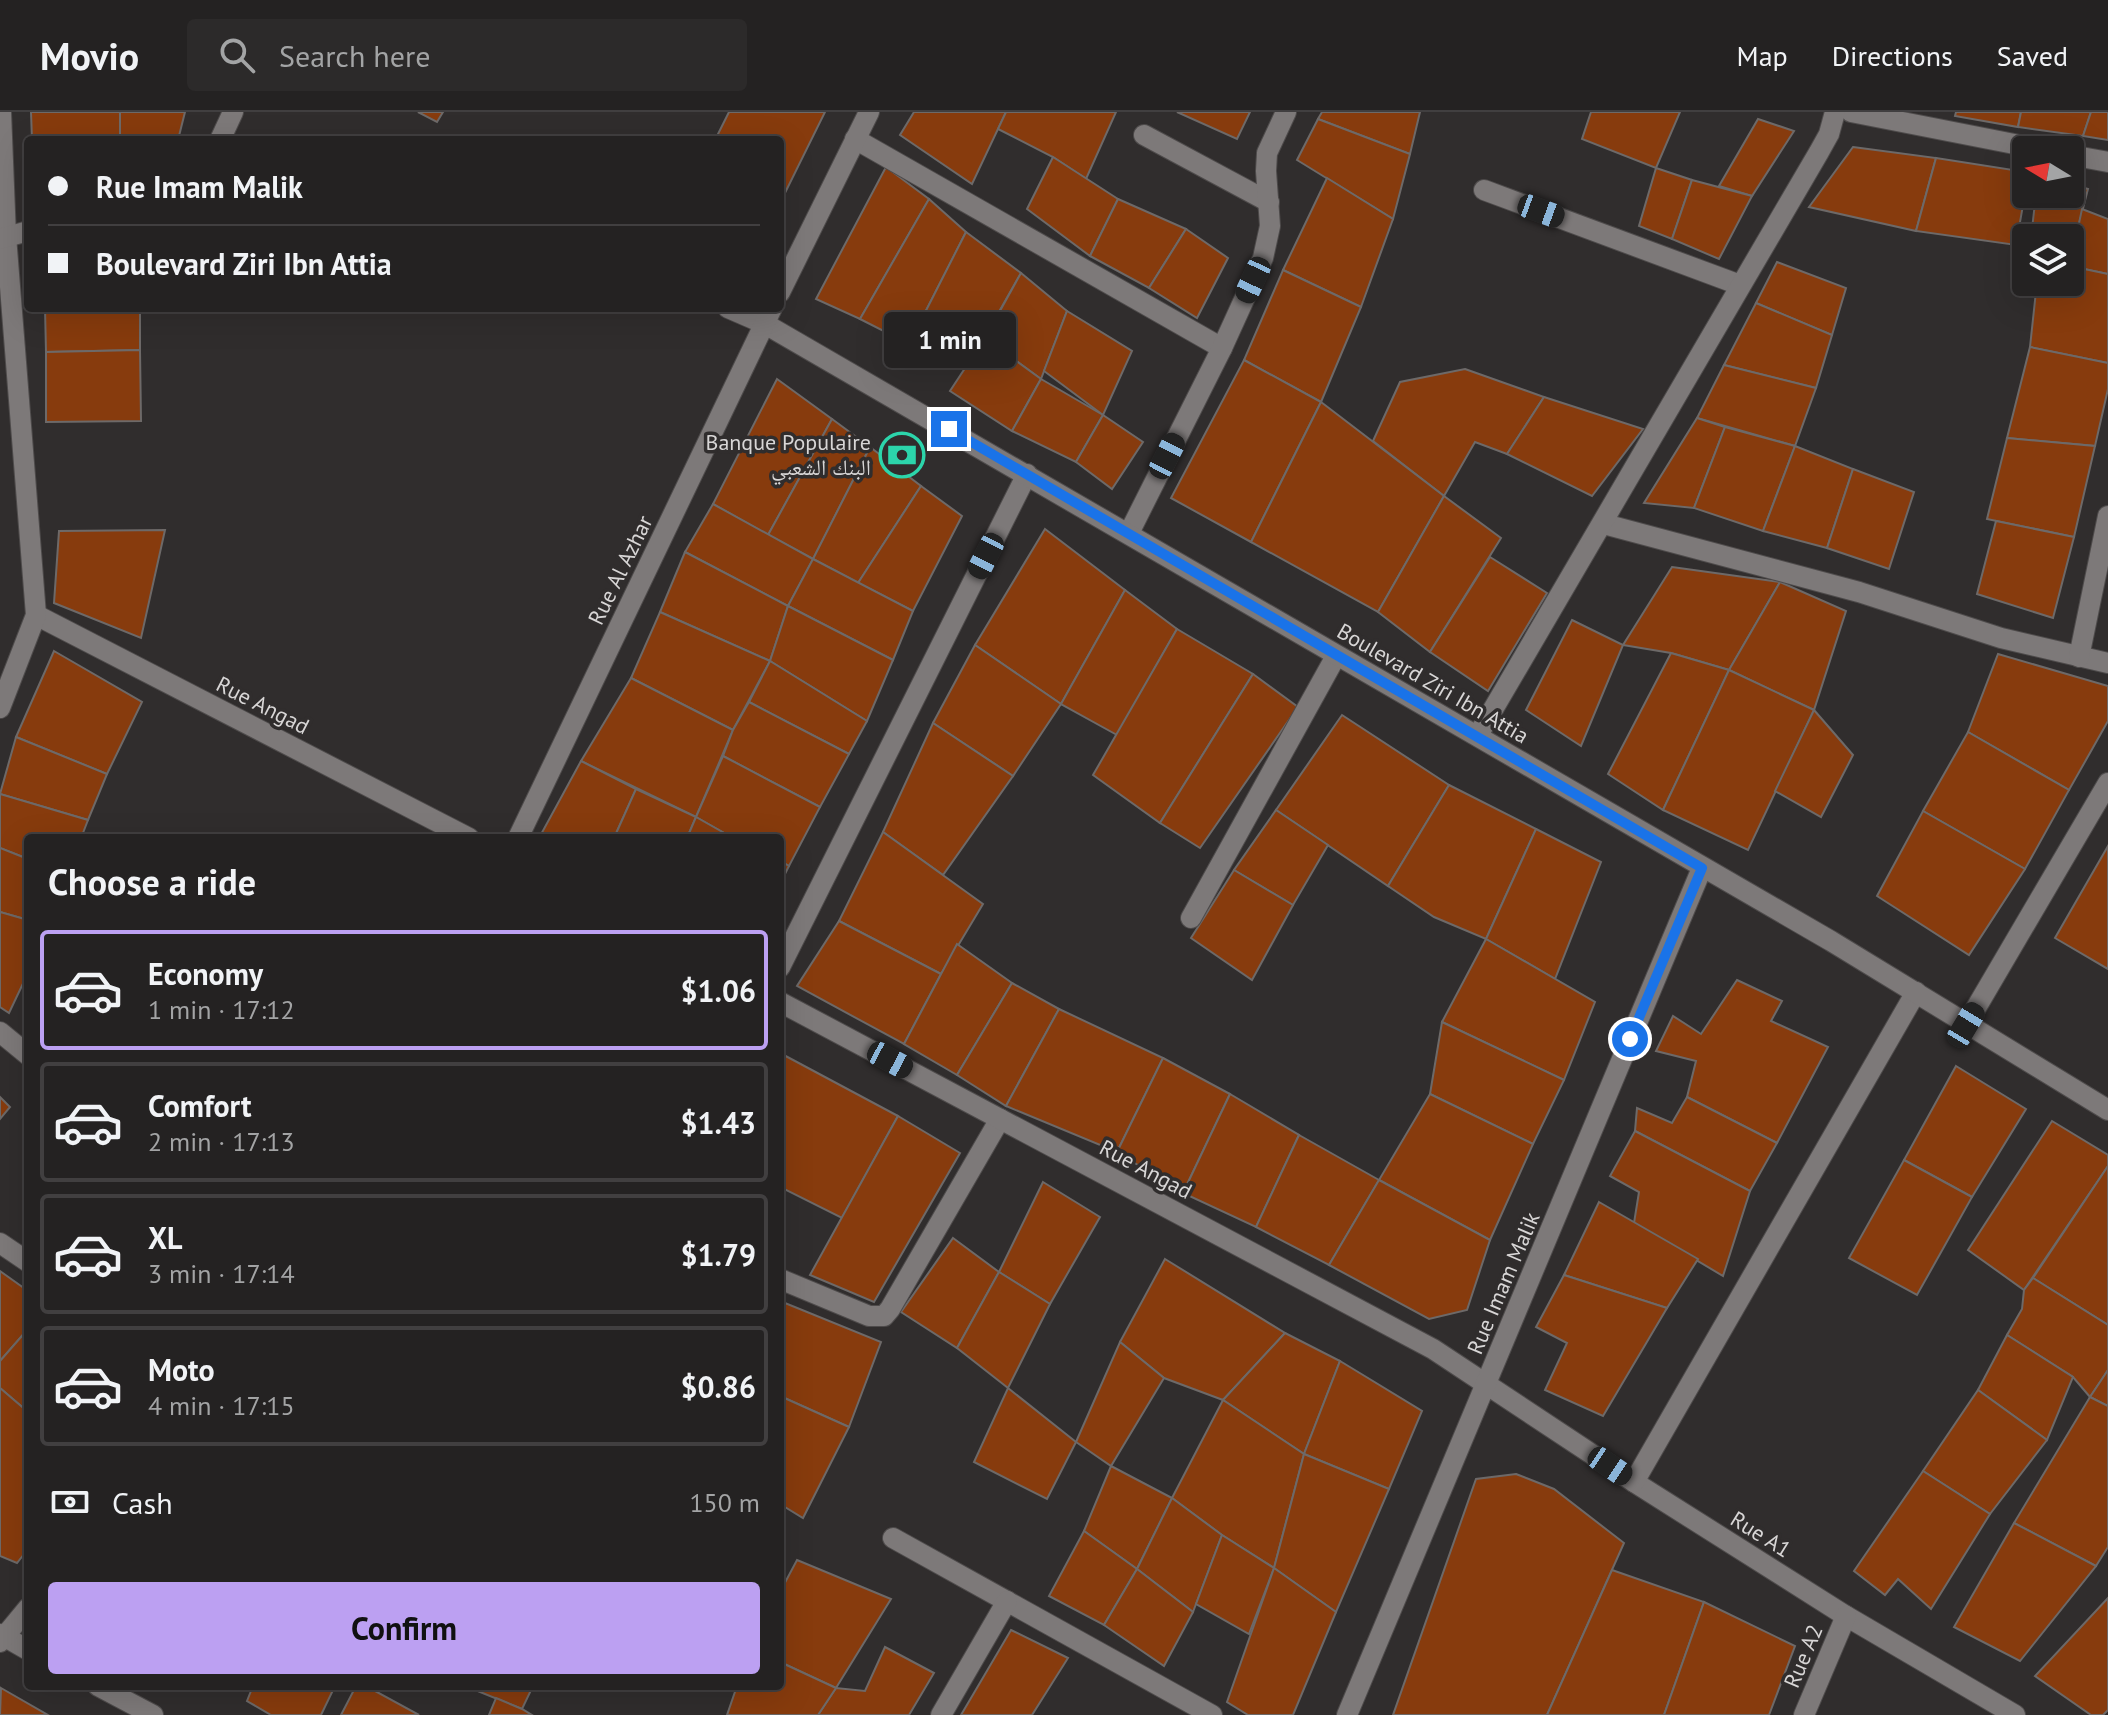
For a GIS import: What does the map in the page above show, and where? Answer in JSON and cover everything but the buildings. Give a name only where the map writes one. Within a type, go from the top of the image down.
[{"type":"street","points":[[0,708],[36,615],[3,237],[1,112]]},
{"type":"street","points":[[222,136],[233,112]]},
{"type":"street","points":[[784,284],[869,112]]},
{"type":"street","points":[[1129,533],[1222,348],[1263,258],[1270,226],[1267,153],[1286,112]]},
{"type":"street","points":[[1478,735],[1819,152],[1829,134],[1835,112]]},
{"type":"street","points":[[1851,112],[2012,144]]},
{"type":"street","points":[[1144,135],[1269,202]]},
{"type":"street","points":[[855,139],[1222,348]]},
{"type":"street","points":[[2084,158],[2108,162]]},
{"type":"street","points":[[1484,190],[1740,285]]},
{"type":"street","points":[[3,237],[24,232]]},
{"type":"street","name":"Boulevard Ziri Ibn Attia","points":[[748,312],[769,316],[1027,474],[1916,992],[2108,1110]]},
{"type":"street","name":"Rue Al Azhar","points":[[520,834],[769,316]]},
{"type":"street","points":[[784,959],[1027,474]]},
{"type":"street","points":[[2079,657],[2108,516]]},
{"type":"street","points":[[1604,524],[1859,592],[2001,638],[2108,663]]},
{"type":"street","name":"Rue Angad","points":[[36,615],[461,834]]},
{"type":"street","points":[[1191,918],[1336,656]]},
{"type":"street","points":[[1966,1025],[2108,783]]},
{"type":"street","name":"Rue Imam Malik","points":[[1347,1715],[1702,868]]},
{"type":"street","points":[[1634,1482],[1916,992]]},
{"type":"street","name":"Rue Angad","points":[[784,1004],[1420,1342],[1487,1383]]},
{"type":"street","points":[[0,1032],[24,1052]]},
{"type":"street","points":[[784,1281],[869,1316],[884,1316],[1000,1119]]},
{"type":"street","points":[[0,1243],[24,1259]]},
{"type":"street","name":"Rue A1","points":[[1487,1383],[1634,1482],[1846,1616],[2015,1715]]},
{"type":"street","points":[[893,1538],[1212,1715]]},
{"type":"street","points":[[941,1715],[1007,1601]]},
{"type":"street","points":[[24,1612],[1,1638],[24,1648]]},
{"type":"street","name":"Rue A2","points":[[1804,1715],[1846,1616]]},
{"type":"street","points":[[106,1690],[153,1715]]},
{"type":"place","name":"Banque Populaire البنك الشعبي","points":[[902,455]]},
{"type":"route","points":[[949,429],[1702,868],[1630,1039]]}]
